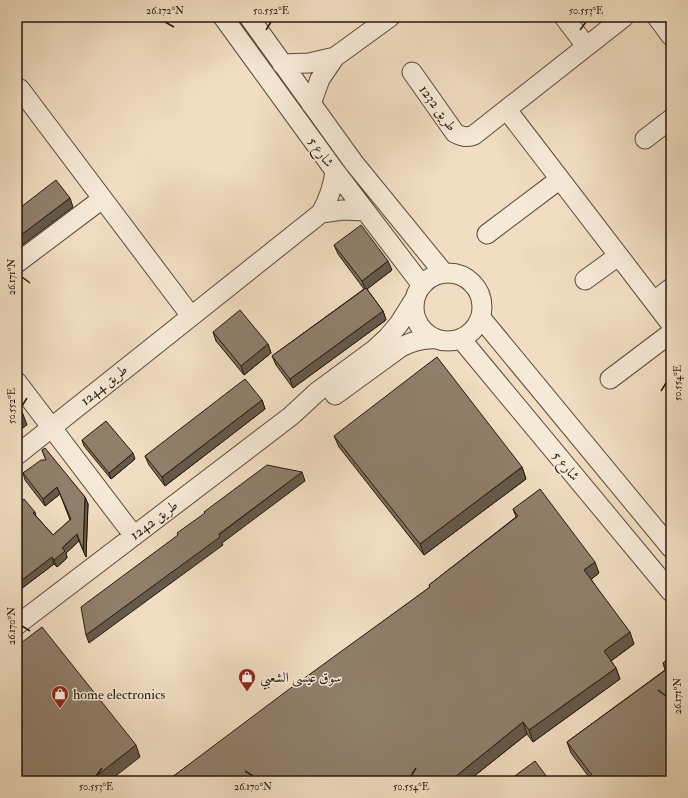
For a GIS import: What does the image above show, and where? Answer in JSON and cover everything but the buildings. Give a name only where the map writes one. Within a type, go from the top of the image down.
[{"type":"street","name":"شارع 5","points":[[223,17],[365,211],[418,292]]},
{"type":"street","name":"شارع 5","points":[[249,17],[354,163],[443,272]]},
{"type":"street","points":[[311,104],[320,79],[335,57],[390,17]]},
{"type":"street","points":[[564,17],[586,46]]},
{"type":"street","name":"طريق 1232","points":[[412,72],[455,132],[464,137],[474,134],[507,110],[624,17]]},
{"type":"street","points":[[282,64],[309,64],[335,57]]},
{"type":"street","points":[[20,89],[191,316]]},
{"type":"street","points":[[507,110],[671,324]]},
{"type":"street","points":[[646,139],[671,119]]},
{"type":"street","name":"طريق 1244","points":[[17,455],[321,213],[331,194],[335,171]]},
{"type":"street","points":[[487,234],[560,179]]},
{"type":"street","points":[[17,262],[102,198]]},
{"type":"street","points":[[321,213],[344,210],[365,211]]},
{"type":"street","points":[[585,280],[618,256]]},
{"type":"street","points":[[443,272],[453,272],[463,275],[478,289],[482,298],[483,308],[481,318],[476,327],[461,339],[445,341],[437,339],[426,333],[418,324],[414,312],[418,292],[428,279],[443,272]]},
{"type":"street","points":[[654,301],[671,288]]},
{"type":"street","name":"طريق 1242","points":[[17,626],[292,416],[317,392],[374,350],[399,324],[418,292]]},
{"type":"street","name":"شارع 5","points":[[481,318],[671,548]]},
{"type":"street","points":[[610,380],[671,333]]},
{"type":"street","name":"طريق 1242","points":[[292,416],[306,412],[320,405],[409,342],[428,338],[437,339]]},
{"type":"street","name":"شارع 5","points":[[461,339],[671,592]]},
{"type":"street","points":[[17,382],[134,536]]},
{"type":"place","name":"سوق عيسى الشعبي","points":[[247,692]]},
{"type":"place","name":"home electronics","points":[[60,709]]}]
